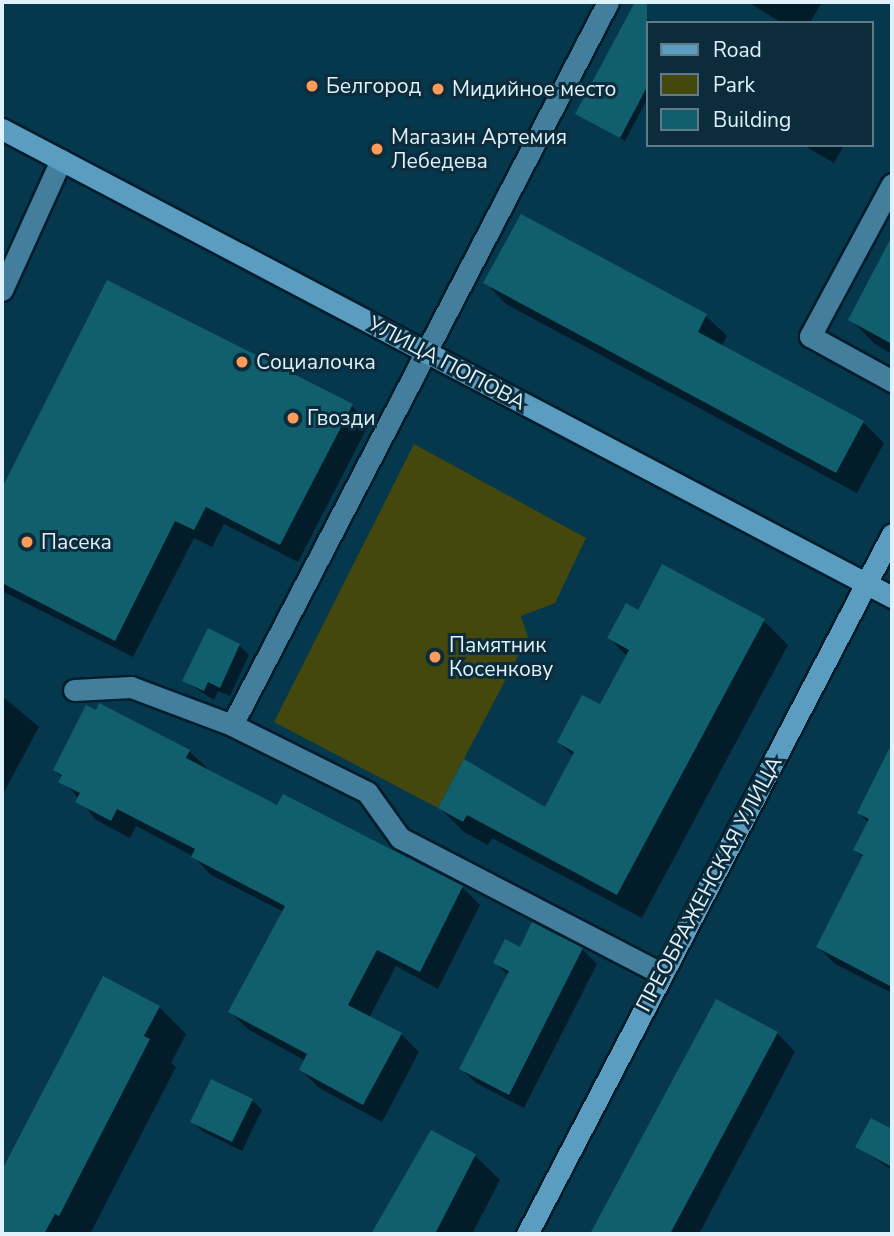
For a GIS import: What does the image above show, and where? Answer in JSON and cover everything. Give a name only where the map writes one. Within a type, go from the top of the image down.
[{"type":"main road","name":"УЛИЦА ПОПОВА","points":[[2,129],[892,597]]},
{"type":"main road","name":"ПРЕОБРАЖЕНСКАЯ УЛИЦА","points":[[527,1234],[892,534]]},
{"type":"street","points":[[232,725],[608,2]]},
{"type":"street","points":[[2,290],[61,160]]},
{"type":"street","points":[[892,184],[810,336],[892,381]]},
{"type":"street","points":[[74,690],[131,687],[232,725],[367,792],[400,838],[662,974]]},
{"type":"green space","points":[[414,444],[586,538],[555,603],[521,616],[528,637],[438,808],[274,722]]},
{"type":"building","points":[[635,2],[647,2],[646,89],[620,138],[575,114]]},
{"type":"building","points":[[521,214],[707,314],[698,332],[864,421],[836,473],[483,283]]},
{"type":"building","points":[[892,236],[892,344],[848,320]]},
{"type":"building","points":[[107,280],[353,404],[280,545],[206,507],[194,530],[175,521],[115,641],[2,583],[2,488]]},
{"type":"building","points":[[662,564],[765,619],[617,895],[467,815],[463,822],[438,808],[464,759],[545,807],[574,752],[557,742],[582,695],[600,704],[629,650],[607,638],[626,603],[638,610]]},
{"type":"building","points":[[208,628],[240,644],[220,688],[208,682],[204,691],[182,681]]},
{"type":"building","points":[[99,703],[190,750],[186,758],[277,805],[283,794],[463,886],[420,972],[377,950],[348,1005],[402,1033],[363,1105],[299,1070],[307,1054],[228,1012],[285,906],[191,857],[195,849],[117,809],[111,821],[75,802],[80,793],[58,782],[62,775],[53,770],[86,705],[96,710]]},
{"type":"building","points":[[892,743],[892,987],[816,947],[863,855],[853,850],[869,819],[857,813]]},
{"type":"building","points":[[532,922],[583,948],[509,1095],[459,1069],[509,971],[493,963],[505,939],[520,947]]},
{"type":"building","points":[[103,976],[160,1006],[144,1036],[150,1039],[59,1216],[55,1214],[44,1234],[2,1234],[2,1170]]},
{"type":"building","points":[[716,999],[778,1032],[670,1234],[590,1234]]},
{"type":"building","points":[[211,1079],[253,1099],[232,1142],[190,1122]]},
{"type":"building","points":[[871,1118],[892,1129],[892,1167],[855,1147]]},
{"type":"building","points":[[431,1130],[476,1154],[435,1234],[371,1234]]},
{"type":"place","name":"Белгород","points":[[312,86]]},
{"type":"place","name":"Мидийное место","points":[[438,89]]},
{"type":"place","name":"Магазин Артемия Лебедева","points":[[377,149]]},
{"type":"place","name":"Социалочка","points":[[242,362]]},
{"type":"place","name":"Гвозди","points":[[293,418]]},
{"type":"place","name":"Пасека","points":[[27,542]]},
{"type":"place","name":"Памятник Косенкову","points":[[435,657]]}]
